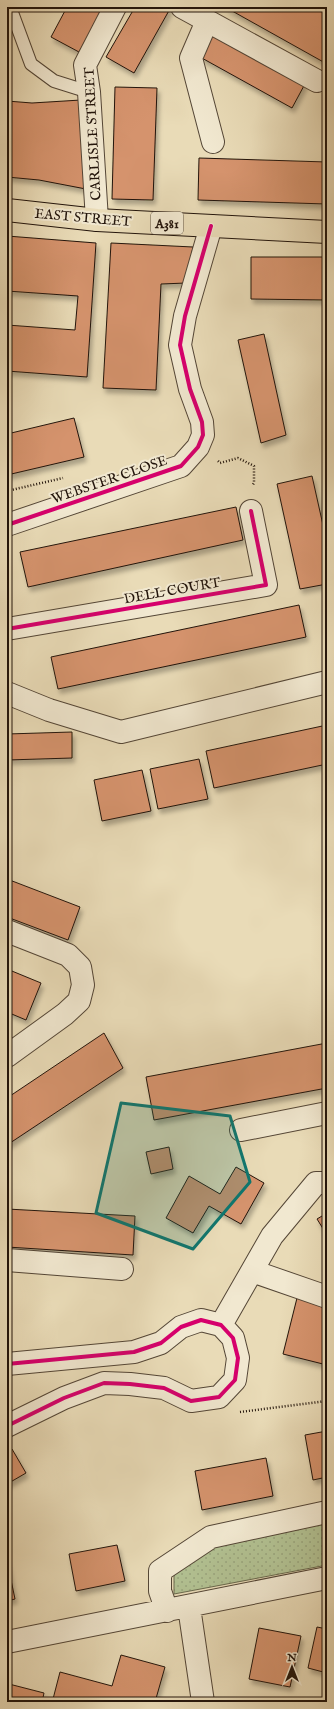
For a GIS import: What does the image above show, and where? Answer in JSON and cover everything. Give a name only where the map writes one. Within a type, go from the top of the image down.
[{"type":"main road","name":"EAST STREET","points":[[7,210],[97,220],[327,232]]},
{"type":"street","name":"CARLISLE STREET","points":[[97,220],[85,65],[115,7]]},
{"type":"street","points":[[182,7],[317,81]]},
{"type":"street","points":[[207,21],[191,58],[213,142]]},
{"type":"street","name":"WEBSTER CLOSE","points":[[7,525],[181,466],[198,446],[203,434],[202,422],[190,389],[180,345],[185,316],[210,226]]},
{"type":"street","name":"DELL COURT","points":[[7,629],[266,585],[251,512]]},
{"type":"street","points":[[7,693],[49,710],[121,732],[327,682]]},
{"type":"street","points":[[7,931],[68,955],[80,967],[83,984],[79,1001],[65,1014],[7,1056]]},
{"type":"street","points":[[241,1130],[327,1113]]},
{"type":"street","points":[[221,1325],[272,1236],[316,1183],[327,1183]]},
{"type":"street","points":[[7,1260],[122,1269]]},
{"type":"street","points":[[252,1271],[327,1298]]},
{"type":"street","points":[[7,1364],[134,1352],[161,1343],[181,1327],[201,1320],[221,1325],[233,1338],[238,1358],[235,1380],[219,1397],[191,1401],[164,1388],[104,1383],[64,1398],[7,1426]]},
{"type":"street","points":[[167,1611],[160,1591],[160,1571],[211,1537],[327,1512]]},
{"type":"street","points":[[7,1642],[189,1607],[327,1578]]},
{"type":"street","points":[[189,1607],[203,1702]]},
{"type":"lane","points":[[10,7],[31,64],[54,81],[88,92]]},
{"type":"path","points":[[198,446],[220,463],[238,458],[254,466],[254,483],[247,494],[251,512]]},
{"type":"highlighted area","points":[[121,1103],[230,1116],[250,1182],[193,1249],[96,1213]]},
{"type":"green space","points":[[327,1523],[327,1565],[174,1594],[174,1575],[215,1545]]},
{"type":"building","points":[[67,7],[104,7],[79,52],[51,37]]},
{"type":"building","points":[[135,7],[171,7],[134,73],[106,57]]},
{"type":"building","points":[[225,7],[327,7],[327,64]]},
{"type":"building","points":[[214,31],[306,82],[292,108],[200,57]]},
{"type":"building","points":[[115,87],[157,88],[153,200],[112,199]]},
{"type":"building","points":[[81,100],[86,189],[39,180],[7,177],[7,101],[32,103]]},
{"type":"building","points":[[199,158],[327,162],[327,204],[198,200]]},
{"type":"building","points":[[7,236],[96,243],[87,377],[7,371],[7,325],[75,330],[78,296],[7,291]]},
{"type":"building","points":[[111,243],[193,247],[186,283],[161,284],[156,390],[103,388]]},
{"type":"building","points":[[251,257],[327,257],[327,300],[251,299]]},
{"type":"building","points":[[264,334],[286,435],[261,443],[238,340]]},
{"type":"building","points":[[74,418],[84,457],[7,475],[7,434]]},
{"type":"building","points":[[312,476],[327,543],[327,584],[300,589],[277,484]]},
{"type":"building","points":[[236,507],[243,540],[28,587],[20,552]]},
{"type":"building","points":[[299,605],[306,637],[58,689],[51,657]]},
{"type":"building","points":[[327,725],[327,764],[214,788],[206,751]]},
{"type":"building","points":[[72,732],[72,758],[7,760],[7,734]]},
{"type":"building","points":[[199,759],[208,799],[158,809],[150,769]]},
{"type":"building","points":[[142,770],[151,811],[102,821],[94,780]]},
{"type":"building","points":[[7,879],[80,907],[68,940],[7,917]]},
{"type":"building","points":[[7,969],[41,983],[26,1020],[7,1012]]},
{"type":"building","points":[[104,1033],[123,1068],[7,1145],[7,1098]]},
{"type":"building","points":[[327,1043],[327,1088],[154,1120],[146,1077]]},
{"type":"building","points":[[169,1147],[173,1169],[151,1174],[146,1152]]},
{"type":"building","points":[[236,1167],[264,1183],[241,1224],[209,1206],[193,1233],[166,1218],[189,1176],[220,1194]]},
{"type":"building","points":[[7,1209],[135,1216],[133,1255],[7,1247]]},
{"type":"building","points":[[327,1213],[327,1235],[317,1219]]},
{"type":"building","points":[[297,1298],[327,1305],[327,1365],[283,1354]]},
{"type":"building","points":[[327,1431],[327,1477],[313,1480],[305,1435]]},
{"type":"building","points":[[12,1449],[26,1473],[7,1484],[7,1451]]},
{"type":"building","points":[[266,1458],[273,1496],[202,1510],[195,1471]]},
{"type":"building","points":[[117,1545],[125,1581],[76,1591],[69,1554]]},
{"type":"building","points":[[7,1561],[15,1599],[7,1601]]},
{"type":"building","points":[[317,1627],[327,1629],[327,1673],[308,1668]]},
{"type":"building","points":[[259,1628],[301,1636],[290,1687],[249,1679]]},
{"type":"building","points":[[121,1655],[165,1667],[155,1702],[64,1702],[53,1699],[60,1672],[112,1686]]},
{"type":"building","points":[[9,1684],[44,1693],[42,1702],[7,1702]]},
{"type":"cycle path","points":[[7,525],[181,466],[198,447],[203,435],[202,422],[190,389],[180,345],[185,316],[211,226]]},
{"type":"cycle path","points":[[7,629],[266,585],[251,511]]},
{"type":"cycle path","points":[[7,1364],[134,1352],[161,1343],[181,1327],[201,1320],[221,1325],[233,1338],[238,1358],[235,1380],[219,1397],[191,1401],[164,1388],[104,1383],[64,1398],[7,1426]]}]
